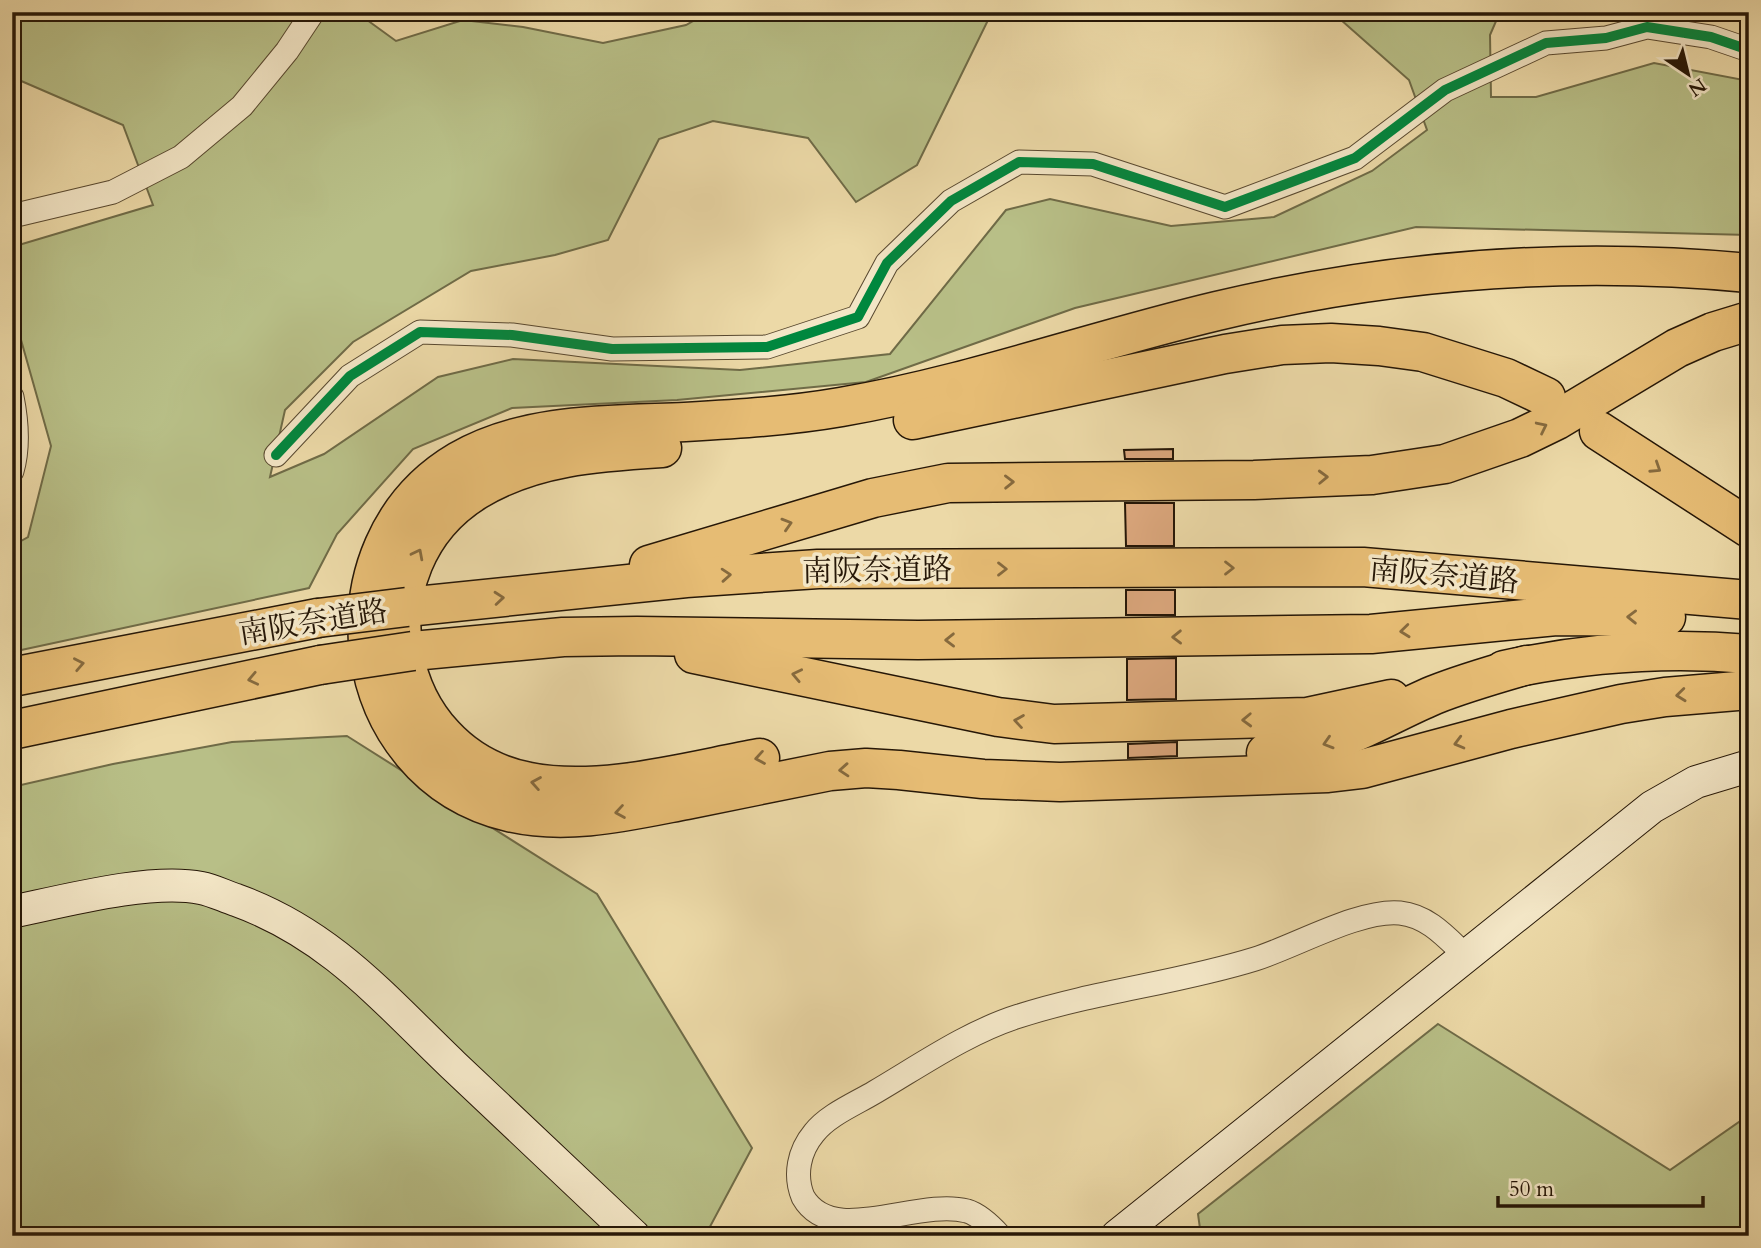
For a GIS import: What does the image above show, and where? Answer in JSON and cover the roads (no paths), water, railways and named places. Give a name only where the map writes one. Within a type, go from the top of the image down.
[{"type":"highway","points":[[1749,273],[1680,267],[1578,266],[1500,268],[1351,283],[1214,312],[946,386],[841,407],[749,418],[612,424],[528,435],[461,460],[431,481],[409,503],[390,532],[377,563],[370,594],[368,622],[374,683],[385,712],[400,739],[420,764],[449,787],[481,804],[514,814],[552,817],[595,816],[830,771],[866,768],[1032,782],[1328,773],[1375,766],[1511,729],[1621,704],[1665,696],[1749,690]]},
{"type":"highway","points":[[557,592],[873,498],[948,483],[1254,480],[1396,472],[1445,464],[1520,438],[1557,420],[1677,348],[1713,332],[1749,321]]},
{"type":"highway","points":[[1527,665],[1436,695],[1345,738],[1298,751],[1022,760],[895,745],[860,744],[824,747],[592,788],[559,787],[527,782],[496,772],[468,758],[446,739],[428,716],[408,673],[402,621],[404,595],[410,571],[436,526],[455,506],[477,490],[507,475],[574,456],[753,442],[851,431],[1029,397],[1146,369],[1282,345],[1331,342],[1423,352],[1506,378],[1546,397]]},
{"type":"highway","points":[[1599,431],[1749,528]]},
{"type":"highway","name":"南阪奈道路","points":[[12,677],[318,618],[686,578],[818,569],[1363,567],[1749,600]]},
{"type":"highway","name":"南阪奈道路","points":[[12,730],[320,665],[413,652],[563,637],[918,640],[1357,635],[1556,616],[1749,619]]},
{"type":"highway","points":[[563,637],[657,646],[998,717],[1054,724],[1307,717],[1367,705],[1474,676],[1527,665],[1625,653],[1749,654]]},
{"type":"street","points":[[12,216],[113,192],[181,157],[242,106],[287,51],[313,12]]},
{"type":"street","points":[[1628,12],[1647,27]]},
{"type":"street","points":[[276,455],[350,376],[420,332],[512,335],[611,349],[767,347],[858,317],[887,262],[951,201],[1019,162],[1093,164],[1225,207],[1355,159],[1445,90],[1546,43],[1606,38],[1647,27],[1711,37],[1749,50]]},
{"type":"street","points":[[12,397],[16,416],[17,456],[12,471]]},
{"type":"street","points":[[1117,1236],[1652,807],[1696,782],[1749,766]]},
{"type":"street","points":[[12,912],[123,890],[173,886],[201,888],[253,906],[305,932],[362,975],[634,1236]]},
{"type":"street","points":[[1000,1236],[988,1222],[967,1211],[935,1210],[843,1230],[818,1219],[804,1199],[797,1176],[803,1149],[815,1131],[842,1111],[900,1077],[975,1035],[1016,1017],[1056,1005],[1255,959],[1376,914],[1400,913],[1422,919],[1441,932],[1465,955]]}]
